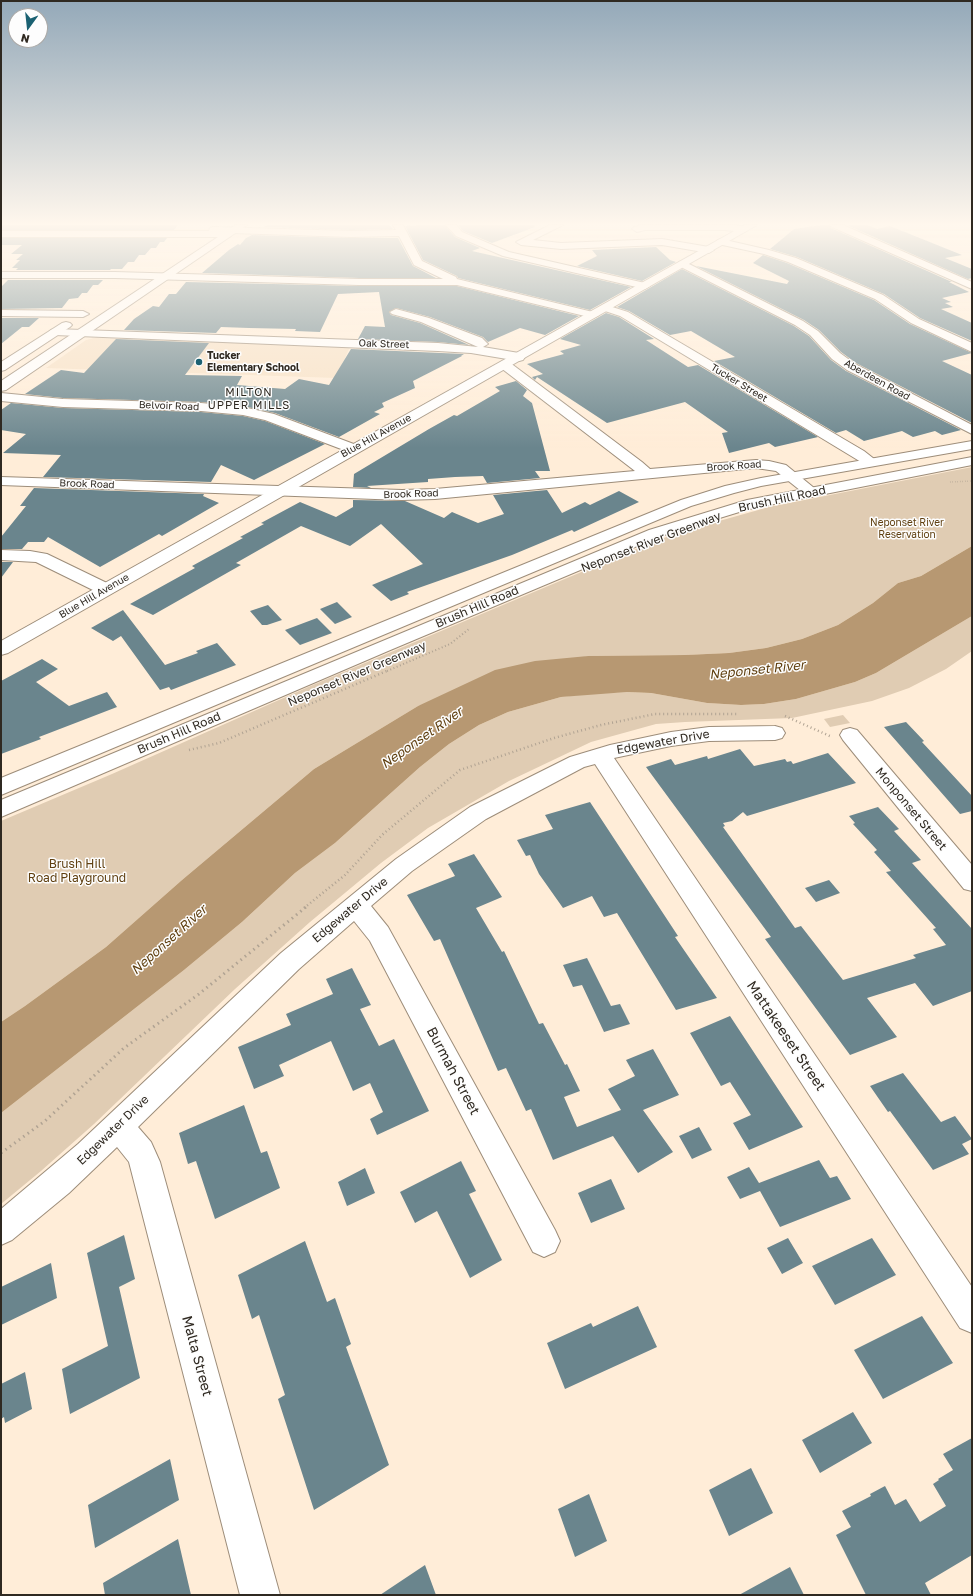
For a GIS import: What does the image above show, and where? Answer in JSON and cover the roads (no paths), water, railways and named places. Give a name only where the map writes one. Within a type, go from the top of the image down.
[{"type":"main road","points":[[1,387],[131,299]]},
{"type":"main road","points":[[531,299],[593,315]]},
{"type":"main road","name":"Blue Hill Avenue","points":[[1,649],[621,299]]},
{"type":"main road","name":"Aberdeen Road","points":[[753,299],[799,323],[814,333],[836,356],[851,367],[972,430]]},
{"type":"main road","points":[[883,299],[909,318],[972,348]]},
{"type":"main road","name":"Tucker Street","points":[[606,308],[624,314],[871,462]]},
{"type":"main road","points":[[1,313],[86,312],[1,367]]},
{"type":"main road","points":[[396,312],[425,320],[478,341],[483,344],[480,350]]},
{"type":"main road","name":"Oak Street","points":[[55,332],[396,344],[480,350],[519,357]]},
{"type":"main road","points":[[505,365],[637,464],[646,474]]},
{"type":"main road","name":"Belvoir Road","points":[[1,396],[63,403],[201,407],[247,411],[268,417],[354,449]]},
{"type":"main road","name":"Brush Hill Road","points":[[1,787],[686,503],[730,490],[792,476],[972,445]]},
{"type":"main road","name":"Brush Hill Road","points":[[1,809],[381,647],[656,533],[747,505],[972,461]]},
{"type":"main road","name":"Brook Road","points":[[1,481],[278,492],[420,495],[763,464],[781,468],[811,492]]},
{"type":"main road","points":[[1,555],[41,558],[105,590]]},
{"type":"main road","points":[[367,634],[381,647]]},
{"type":"main road","name":"Edgewater Drive","points":[[1,1228],[58,1182],[290,961],[404,865],[478,813],[577,762],[601,756],[610,752],[677,738],[728,732],[775,733]]},
{"type":"main road","name":"Monponset Street","points":[[850,735],[972,882]]},
{"type":"main road","name":"Mattakeeset Street","points":[[601,756],[972,1316]]},
{"type":"main road","name":"Burmah Street","points":[[353,907],[364,915],[379,934],[544,1241]]},
{"type":"main road","name":"Malta Street","points":[[118,1126],[145,1162],[260,1595]]},
{"type":"water","name":"Neponset River","points":[[972,546],[972,616],[876,673],[855,682],[796,699],[764,704],[741,705],[707,703],[651,693],[627,692],[561,697],[508,712],[479,725],[449,744],[420,767],[335,843],[295,873],[242,922],[184,970],[1,1113],[1,1022],[106,947],[182,880],[314,769],[418,706],[495,670],[535,661],[588,656],[729,653],[766,648],[802,639],[838,625],[873,603],[898,583],[921,576]]},
{"type":"place","name":"Tucker Elementary School","points":[[199,362]]},
{"type":"district","name":"MILTON UPPER MILLS","points":[[249,399]]},
{"type":"park label","name":"Neponset River Reservation","points":[[907,528]]},
{"type":"park label","name":"Brush Hill Road Playground","points":[[77,871]]}]
